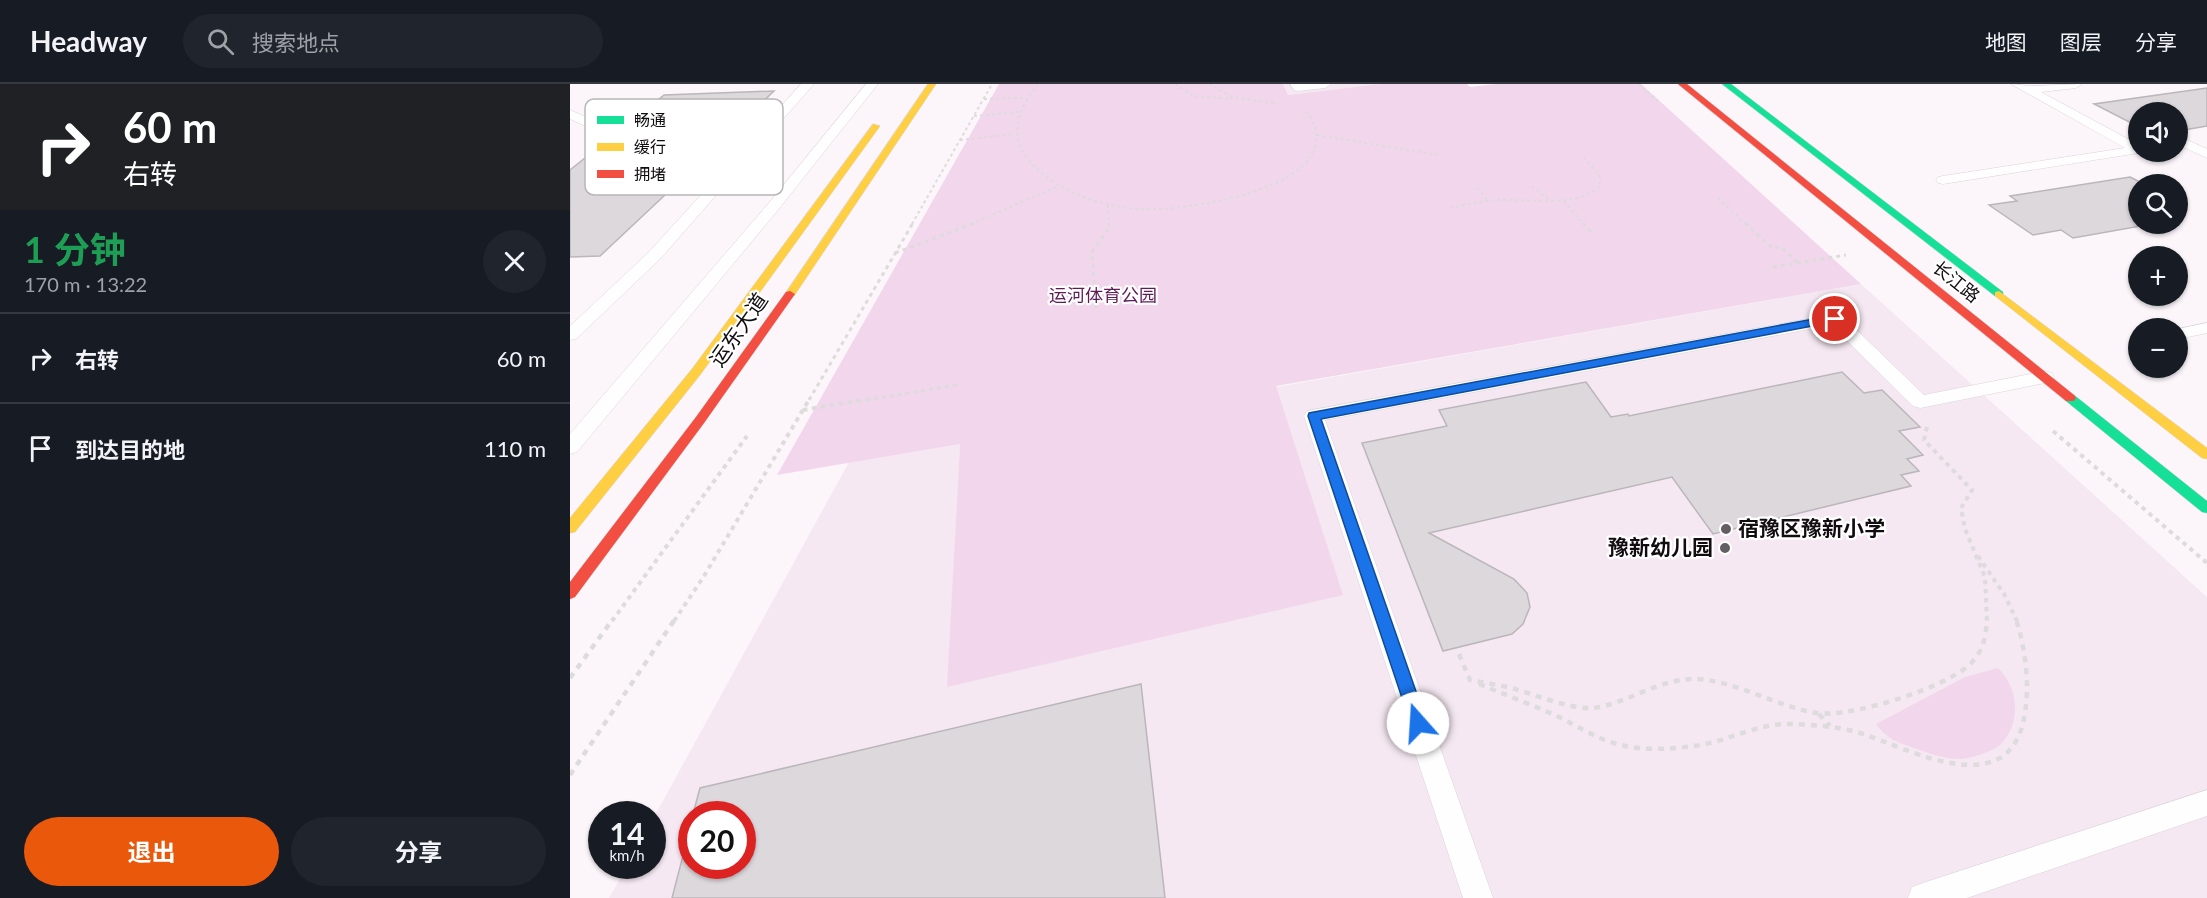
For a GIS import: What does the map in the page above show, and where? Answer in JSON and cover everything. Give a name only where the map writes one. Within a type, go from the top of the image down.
[{"type":"main road","name":"运东大道","points":[[570,593],[689,438],[826,243],[889,143],[932,84]]},
{"type":"main road","name":"长江路","points":[[1682,84],[2207,508]]},
{"type":"main road","name":"长江路","points":[[1726,84],[2207,455]]},
{"type":"main road","name":"运东大道","points":[[570,528],[696,372],[885,116]]},
{"type":"lane","points":[[783,112],[808,84]]},
{"type":"lane","points":[[783,195],[872,84]]},
{"type":"lane","points":[[1296,84],[1298,87],[1325,84]]},
{"type":"lane","points":[[2023,87],[2076,84]]},
{"type":"lane","points":[[1943,180],[2139,150],[2023,87]]},
{"type":"lane","points":[[570,114],[585,121]]},
{"type":"lane","points":[[2188,144],[2207,154]]},
{"type":"lane","points":[[570,335],[654,256],[709,195]]},
{"type":"lane","points":[[570,447],[783,195]]},
{"type":"lane","points":[[1478,898],[1314,416],[1835,319],[1920,402],[2045,377]]},
{"type":"lane","points":[[2188,332],[2207,328]]},
{"type":"lane","points":[[1923,898],[2207,803]]},
{"type":"path","points":[[570,775],[704,576],[895,254],[992,84]]},
{"type":"path","points":[[1038,84],[1025,99],[1019,112],[1014,134],[1022,153],[1037,171],[1059,186],[1108,205],[1139,210],[1189,208],[1238,197],[1263,188],[1297,170],[1311,157],[1317,145],[1317,135],[1306,111],[1297,107]]},
{"type":"path","points":[[1175,84],[1182,92],[1190,96],[1210,99],[1238,98],[1286,105]]},
{"type":"path","points":[[1209,84],[1214,89],[1238,98]]},
{"type":"path","points":[[984,99],[1025,99]]},
{"type":"path","points":[[973,116],[1019,112]]},
{"type":"path","points":[[959,141],[1014,134]]},
{"type":"path","points":[[1317,135],[1439,155]]},
{"type":"path","points":[[1450,208],[1488,201],[1550,201],[1580,197],[1599,188],[1601,175],[1584,158]]},
{"type":"path","points":[[895,254],[1006,211],[1059,186]]},
{"type":"path","points":[[1532,186],[1550,201]]},
{"type":"path","points":[[1477,188],[1488,201]]},
{"type":"path","points":[[1718,198],[1772,248],[1781,247],[1798,263]]},
{"type":"path","points":[[1564,200],[1591,232]]},
{"type":"path","points":[[1095,309],[1092,252],[1109,228],[1108,205]]},
{"type":"path","points":[[1773,267],[1848,255]]},
{"type":"path","points":[[803,410],[962,384]]},
{"type":"path","points":[[1470,680],[1511,688],[1566,704],[1593,708],[1668,684],[1694,679],[1722,684],[1791,707],[1819,713],[1856,711],[1931,688],[1973,663],[1986,639],[1987,611],[1985,577],[1965,529],[1961,508],[1972,490],[1924,440],[1927,428],[1920,402]]},
{"type":"path","points":[[570,678],[747,436]]},
{"type":"path","points":[[1459,654],[1470,680],[1604,739],[1628,747],[1696,746],[1766,726],[1787,724],[1831,726],[1878,738],[1919,756],[1961,765],[1988,763],[2013,747],[2024,725],[2026,688],[2024,652],[2017,619],[2006,597],[1974,550]]},
{"type":"path","points":[[1819,713],[1831,726]]},
{"type":"shaded area","points":[[1283,84],[1379,84],[1288,95]]},
{"type":"shaded area","name":"宿豫区豫新小学","points":[[1861,284],[2207,597],[2207,898],[609,898],[620,879],[666,879],[666,801],[663,801],[849,462],[960,444],[948,686],[1276,387]]},
{"type":"green space","name":"运河体育公园","points":[[999,84],[1283,84],[1288,95],[1379,84],[1467,84],[1470,87],[1496,84],[1641,84],[1861,284],[1276,386],[1343,595],[947,687],[960,444],[777,475]]},
{"type":"green space","points":[[1998,668],[2010,685],[2015,704],[2015,715],[2013,725],[2002,743],[1988,752],[1964,759],[1942,757],[1898,742],[1884,733],[1876,724],[1965,677]]},
{"type":"building","points":[[2207,88],[2207,126],[2188,129],[2188,102],[2128,102],[2128,121],[2094,104]]},
{"type":"building","points":[[774,91],[766,99],[659,99],[664,95]]},
{"type":"building","points":[[585,158],[585,195],[665,195],[600,256],[570,257],[570,170]]},
{"type":"building","points":[[2128,177],[2128,228],[2073,238],[2061,230],[2033,235],[1989,205],[2017,201],[2010,196]]},
{"type":"building","points":[[1842,372],[1864,393],[1882,390],[1920,427],[1899,431],[1923,455],[1907,459],[1919,471],[1901,475],[1911,486],[1713,534],[1672,477],[1429,533],[1514,579],[1527,593],[1530,607],[1523,624],[1512,634],[1443,651],[1362,443],[1447,426],[1439,410],[1586,382],[1611,417],[1628,414],[1629,416]]},
{"type":"building","points":[[1141,684],[1165,898],[672,898],[678,875],[678,879],[756,879],[756,801],[696,801],[700,788]]},
{"type":"traffic: fast","points":[[1726,84],[1999,294]]},
{"type":"traffic: fast","points":[[2070,398],[2207,508]]},
{"type":"traffic: slow","points":[[790,294],[932,84]]},
{"type":"traffic: slow","points":[[570,528],[696,372],[876,126]]},
{"type":"traffic: slow","points":[[1999,294],[2207,455]]},
{"type":"traffic: jam","points":[[1682,84],[2070,398]]},
{"type":"traffic: jam","points":[[570,593],[700,420],[790,294]]},
{"type":"place","name":"宿豫区豫新小学","points":[[1726,529]]},
{"type":"place","name":"豫新幼儿园","points":[[1725,548]]},
{"type":"route","points":[[1418,723],[1314,416],[1835,319]]}]
